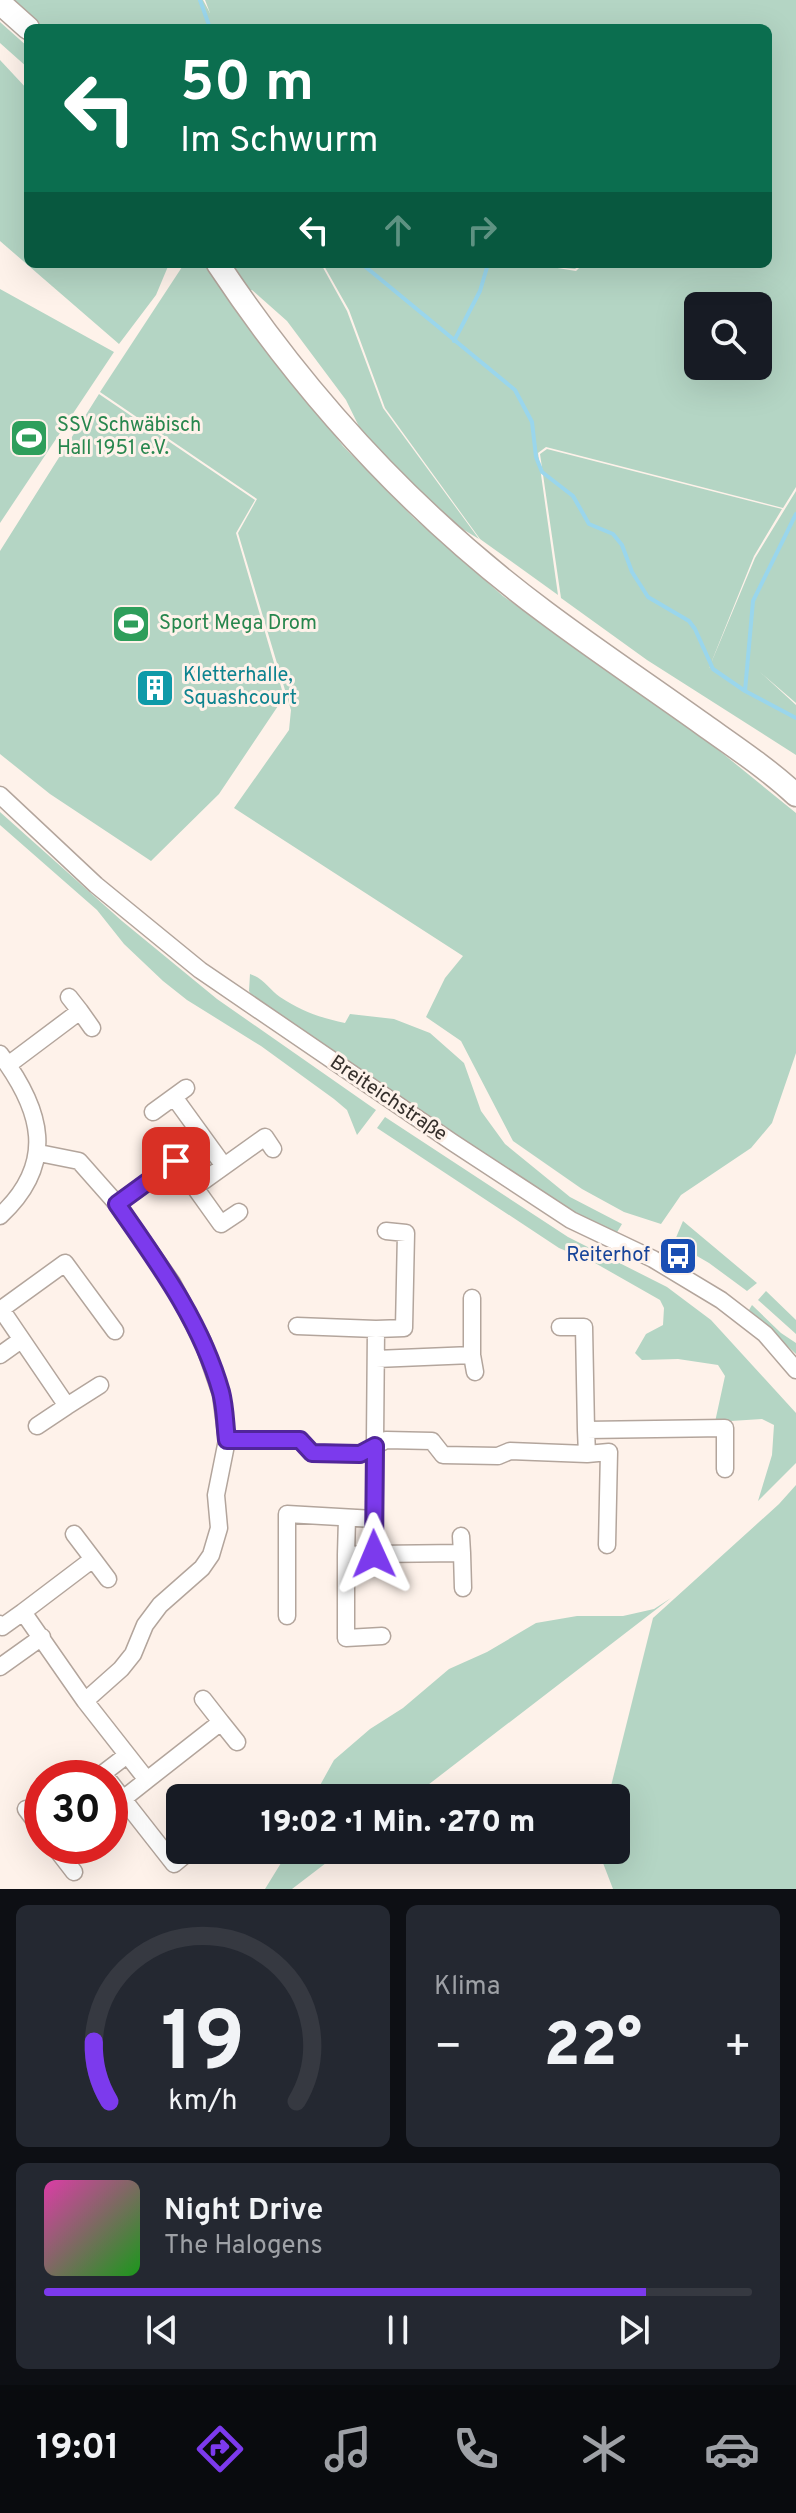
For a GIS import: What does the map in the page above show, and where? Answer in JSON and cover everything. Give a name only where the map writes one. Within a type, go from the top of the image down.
[{"type":"main road","points":[[0,3],[24,24]]},
{"type":"main road","points":[[221,268],[247,308],[322,401],[363,449],[440,528],[541,610],[745,754],[796,795]]},
{"type":"street","name":"Breiteichstraße","points":[[0,795],[96,885],[200,970],[571,1220],[653,1259],[721,1300],[765,1334],[796,1370]]},
{"type":"street","points":[[69,997],[92,1028]]},
{"type":"street","points":[[0,1216],[21,1194],[39,1153],[35,1114],[22,1086],[4,1059],[80,1011]]},
{"type":"street","points":[[153,1112],[180,1092],[205,1141],[224,1166]]},
{"type":"street","points":[[195,1187],[265,1137]]},
{"type":"street","points":[[117,1204],[205,1141]]},
{"type":"street","points":[[39,1153],[79,1161],[117,1204],[172,1283],[203,1342],[221,1394],[227,1440],[216,1495],[219,1528],[211,1555],[202,1568],[160,1605],[145,1625],[133,1654],[121,1669],[85,1701]]},
{"type":"street","points":[[176,1161],[195,1187],[215,1229],[239,1212]]},
{"type":"street","points":[[386,1231],[413,1233],[404,1359]]},
{"type":"street","points":[[67,1406],[1,1309],[65,1263],[115,1331]]},
{"type":"street","points":[[376,1359],[473,1363],[472,1298]]},
{"type":"street","points":[[297,1326],[404,1328]]},
{"type":"street","points":[[560,1327],[584,1327],[587,1454]]},
{"type":"street","points":[[374,1554],[376,1329]]},
{"type":"street","points":[[0,1355],[21,1340]]},
{"type":"street","points":[[37,1426],[100,1385]]},
{"type":"street","points":[[586,1430],[725,1428],[725,1469]]},
{"type":"street","points":[[607,1545],[610,1429]]},
{"type":"street","points":[[227,1440],[300,1440],[312,1453],[360,1454],[386,1440],[432,1441],[443,1455],[498,1456],[510,1451],[609,1452]]},
{"type":"street","points":[[287,1616],[288,1509],[374,1519]]},
{"type":"street","points":[[347,1518],[346,1638],[382,1636]]},
{"type":"street","points":[[74,1534],[108,1579]]},
{"type":"street","points":[[346,1555],[462,1544],[463,1588]]},
{"type":"street","points":[[21,1652],[1,1626],[93,1559]]},
{"type":"street","points":[[23,1612],[85,1701],[147,1780]]},
{"type":"street","points":[[0,1667],[42,1637]]},
{"type":"street","points":[[203,1699],[237,1742]]},
{"type":"street","points":[[128,1795],[221,1722]]},
{"type":"street","points":[[122,1760],[127,1755]]},
{"type":"street","points":[[128,1807],[168,1868],[173,1864]]},
{"type":"street","points":[[68,1864],[74,1872]]},
{"type":"green space","points":[[8,0],[203,0],[210,13],[205,0],[796,0],[796,487],[783,508],[546,447],[538,453],[558,595],[480,539],[385,408],[349,310],[325,268],[557,268],[576,271],[579,268],[772,268],[772,24],[34,24]]},
{"type":"green space","points":[[0,22],[24,43],[24,64],[0,43]]},
{"type":"green space","points":[[0,60],[24,86],[24,262],[0,241]]},
{"type":"green space","points":[[31,268],[167,268],[156,295],[119,344]]},
{"type":"green space","points":[[181,268],[208,268],[343,446],[414,518],[503,596],[716,748],[796,813],[796,1053],[772,1123],[751,1148],[681,1195],[661,1224],[624,1212],[582,1189],[513,1141],[461,1041],[426,1017],[445,978],[463,956],[234,808],[289,730],[291,710],[238,533],[257,499],[100,392]]},
{"type":"green space","points":[[232,268],[323,268],[347,311],[383,408],[479,539],[431,510],[369,447],[346,400],[287,321],[252,290],[248,291]]},
{"type":"green space","name":"SSV Schwäbisch Hall 1951 e.V.","points":[[0,289],[114,352],[0,523]]},
{"type":"green space","name":"Sport Mega Drom","points":[[99,394],[255,500],[236,533],[284,697],[219,794],[151,861],[50,794],[0,754],[0,551]]},
{"type":"green space","points":[[547,449],[782,509],[754,556],[709,668],[755,558],[796,491],[796,703],[760,672],[796,705],[796,755],[647,660],[561,598],[540,454]]},
{"type":"green space","points":[[0,812],[122,921],[217,999],[376,1110],[357,1135],[347,1110],[334,1099],[163,981],[124,944],[97,910],[0,825]]},
{"type":"green space","points":[[250,974],[288,1002],[319,1016],[345,1023],[350,1014],[394,1019],[430,1033],[464,1063],[481,1111],[505,1144],[570,1197],[622,1224],[616,1234],[574,1215],[255,1000],[249,991]]},
{"type":"green space","points":[[385,1117],[568,1237],[667,1287],[711,1320],[796,1413],[796,1463],[758,1501],[772,1455],[774,1425],[762,1419],[715,1422],[725,1376],[718,1365],[678,1359],[642,1360],[635,1353],[646,1334],[663,1325],[664,1308],[660,1300],[595,1263],[559,1248],[377,1128]]},
{"type":"green space","points":[[683,1221],[757,1283],[747,1291],[678,1245],[675,1240]]},
{"type":"green space","points":[[766,1291],[796,1320],[796,1334],[758,1300]]},
{"type":"green space","points":[[752,1305],[796,1343],[796,1354],[749,1310]]},
{"type":"green space","points":[[796,1485],[796,1889],[613,1889],[603,1864],[630,1864],[630,1784],[612,1784],[653,1618]]},
{"type":"green space","points":[[671,1598],[429,1784],[321,1784],[334,1760],[449,1669],[487,1652],[536,1623],[577,1616],[623,1616],[654,1609]]},
{"type":"green space","points":[[280,1864],[325,1864],[292,1889],[265,1889]]},
{"type":"waterway","points":[[200,0],[209,24]]},
{"type":"waterway","points":[[367,268],[515,390],[532,422],[536,457],[542,472],[573,496],[589,524],[613,534],[622,545],[632,572],[648,597],[689,621],[713,669],[745,691],[796,718]]},
{"type":"waterway","points":[[454,341],[480,291],[487,268]]},
{"type":"waterway","points":[[745,691],[753,601],[796,514]]},
{"type":"place","name":"SSV Schwäbisch Hall 1951 e.V.","points":[[29,438]]},
{"type":"place","name":"Sport Mega Drom","points":[[131,624]]},
{"type":"place","name":"Kletterhalle, Squashcourt","points":[[155,688]]},
{"type":"place","name":"Reiterhof","points":[[678,1256]]},
{"type":"route","points":[[176,1161],[117,1204],[172,1283],[203,1342],[221,1394],[227,1440],[300,1440],[312,1453],[360,1454],[375,1446],[374,1554]]}]
